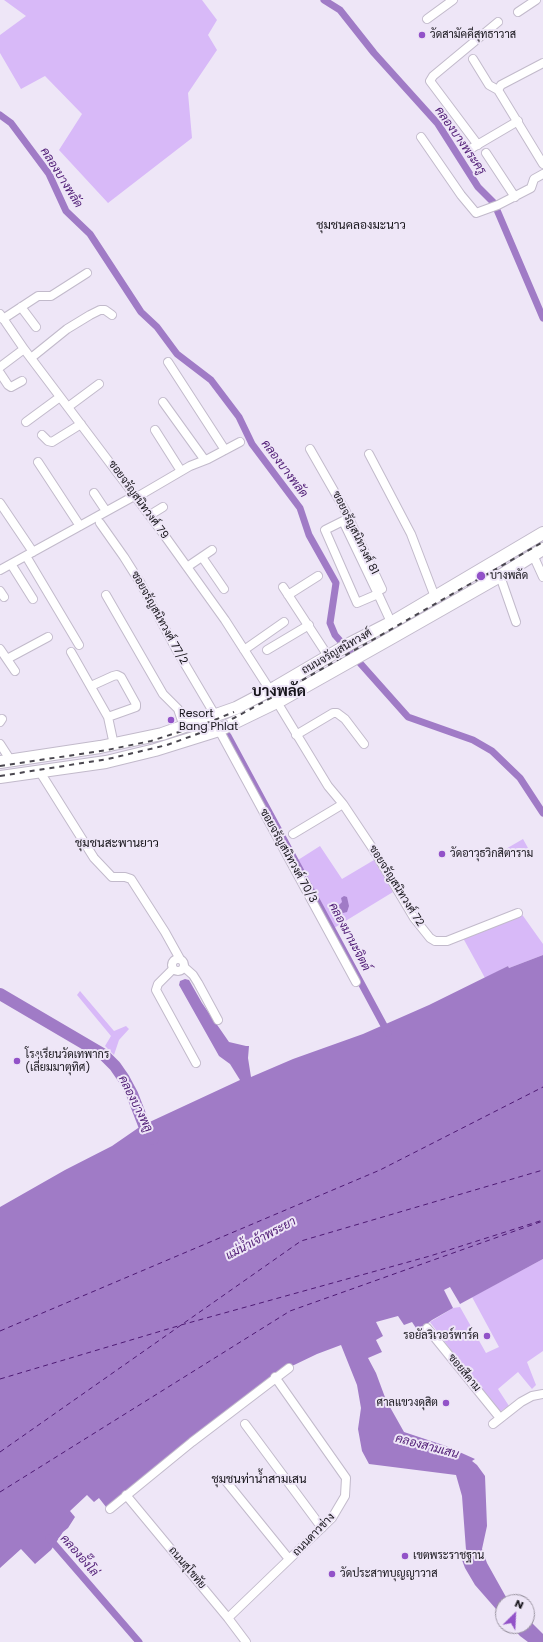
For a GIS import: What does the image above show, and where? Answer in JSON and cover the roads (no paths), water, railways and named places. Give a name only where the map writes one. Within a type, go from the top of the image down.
[{"type":"main road","name":"ถนนจรัญสนิทวงศ์","points":[[6,762],[114,745],[162,734],[236,708],[351,643],[394,621],[543,533]]},
{"type":"main road","name":"ถนนจรัญสนิทวงศ์","points":[[0,777],[106,762],[148,752],[219,730],[278,701],[348,662],[464,597],[538,552]]},
{"type":"main road","points":[[457,585],[464,597]]},
{"type":"street","points":[[427,19],[453,0]]},
{"type":"street","points":[[518,12],[536,0]]},
{"type":"street","points":[[498,22],[433,76],[430,81],[475,147],[518,121]]},
{"type":"street","points":[[473,59],[489,85],[498,90],[543,164]]},
{"type":"street","points":[[498,90],[501,85],[543,63]]},
{"type":"street","points":[[421,137],[471,210],[476,213],[496,206],[531,188],[534,179],[543,174]]},
{"type":"street","points":[[486,152],[515,197]]},
{"type":"street","points":[[2,317],[38,296],[51,296],[87,273]]},
{"type":"street","points":[[21,307],[36,327]]},
{"type":"street","points":[[31,358],[67,329],[90,315],[100,310],[105,310],[112,315]]},
{"type":"street","name":"ซอยจรัญสนิทวงศ์ 79","points":[[2,317],[24,349],[150,515],[270,690]]},
{"type":"street","points":[[0,367],[24,349]]},
{"type":"street","points":[[168,362],[225,450]]},
{"type":"street","points":[[0,373],[8,385],[11,386],[22,381]]},
{"type":"street","points":[[68,407],[99,384]]},
{"type":"street","points":[[26,422],[60,397]]},
{"type":"street","points":[[163,402],[202,460]]},
{"type":"street","points":[[42,435],[48,441],[55,442],[81,424]]},
{"type":"street","points":[[155,430],[182,471]]},
{"type":"street","points":[[1,569],[106,511],[202,460],[240,442]]},
{"type":"street","name":"ซอยจรัญสนิทวงศ์ 81","points":[[310,449],[346,512],[394,621]]},
{"type":"street","points":[[369,454],[411,534],[435,597]]},
{"type":"street","points":[[38,462],[80,526]]},
{"type":"street","points":[[94,493],[106,511]]},
{"type":"street","points":[[0,503],[79,645]]},
{"type":"street","points":[[150,515],[163,507]]},
{"type":"street","points":[[378,594],[357,603],[325,530],[343,521],[378,594],[394,621]]},
{"type":"street","name":"ซอยจรัญสนิทวงศ์ 77/2","points":[[100,523],[141,584],[176,649],[215,716]]},
{"type":"street","points":[[187,567],[212,550]]},
{"type":"street","points":[[538,552],[543,577]]},
{"type":"street","points":[[202,557],[224,589]]},
{"type":"street","points":[[11,564],[33,599]]},
{"type":"street","points":[[288,596],[318,576]]},
{"type":"street","points":[[500,576],[516,622]]},
{"type":"street","points":[[283,587],[309,625],[333,653]]},
{"type":"street","points":[[106,595],[163,694],[178,709],[184,727]]},
{"type":"street","points":[[244,650],[284,622]]},
{"type":"street","points":[[267,650],[309,625]]},
{"type":"street","points":[[7,659],[48,637]]},
{"type":"street","points":[[0,648],[15,671]]},
{"type":"street","points":[[71,652],[108,717],[114,745]]},
{"type":"street","points":[[91,686],[117,675],[121,677],[136,704],[136,707],[108,717]]},
{"type":"street","name":"ซอยจรัญสนิทวงศ์ 72","points":[[278,701],[328,786],[344,804],[414,918],[428,935],[435,941],[456,939],[518,913]]},
{"type":"street","points":[[298,734],[332,713],[337,713],[345,719],[364,744]]},
{"type":"street","name":"ซอยจรัญสนิทวงศ์ 70/3","points":[[219,730],[356,982]]},
{"type":"street","points":[[0,744],[6,762]]},
{"type":"street","points":[[40,772],[94,858],[112,877],[125,877],[130,880],[165,932],[180,959],[184,963],[184,967],[193,975],[218,1020]]},
{"type":"street","points":[[293,834],[344,804]]},
{"type":"street","points":[[180,959],[173,962],[173,969],[158,984],[156,990],[196,1063]]},
{"type":"street","points":[[173,969],[176,972],[180,972],[184,967]]},
{"type":"street","name":"ซอยสีคาม","points":[[427,1328],[500,1418]]},
{"type":"street","points":[[110,1508],[289,1368]]},
{"type":"street","name":"ถนนดาวข่าง","points":[[228,1618],[332,1518],[341,1504],[346,1491],[346,1478],[276,1377]]},
{"type":"street","points":[[493,1424],[521,1402],[532,1396],[543,1394]]},
{"type":"street","points":[[245,1424],[322,1528]]},
{"type":"street","points":[[225,1480],[290,1559]]},
{"type":"street","name":"ถนนสุโขทัย","points":[[126,1495],[228,1618],[246,1642]]},
{"type":"water","points":[[344,896],[347,897],[349,906],[347,912],[339,914],[333,912],[335,905],[339,905],[342,902],[341,898]]},
{"type":"water","points":[[543,955],[543,1259],[460,1304],[450,1287],[444,1290],[453,1308],[432,1320],[418,1331],[412,1322],[404,1325],[398,1316],[376,1322],[383,1336],[376,1340],[382,1352],[368,1358],[376,1373],[386,1400],[404,1432],[446,1446],[475,1459],[472,1461],[485,1476],[487,1526],[482,1549],[487,1563],[504,1594],[495,1594],[495,1608],[475,1585],[462,1560],[463,1552],[466,1550],[462,1496],[456,1475],[369,1464],[362,1451],[358,1429],[361,1408],[357,1385],[341,1345],[292,1366],[106,1507],[99,1498],[94,1502],[87,1495],[70,1511],[75,1517],[68,1528],[63,1532],[51,1550],[35,1564],[21,1549],[0,1568],[0,1207],[65,1170],[112,1146],[141,1126],[240,1080],[230,1064],[219,1056],[179,985],[180,981],[185,979],[189,980],[202,1003],[229,1042],[249,1046],[248,1058],[251,1077],[293,1059],[363,1034],[429,1005],[508,966],[509,968]]},
{"type":"water","points":[[535,1626],[543,1634],[543,1642],[528,1642],[518,1634],[535,1634]]},
{"type":"waterway","name":"คลองบางพระครู","points":[[324,0],[340,10],[374,53],[438,124],[478,187],[494,203],[543,318]]},
{"type":"waterway","name":"คลองบางพลัด","points":[[0,115],[11,123],[49,174],[66,211],[90,234],[141,312],[157,327],[177,354],[211,380],[239,417],[252,444],[300,508],[309,535],[336,583],[330,623],[335,635],[408,717],[473,740],[492,751],[520,778],[543,813]]},
{"type":"waterway","name":"คลองมานะจิตต์","points":[[228,736],[388,1033]]},
{"type":"waterway","name":"คลองบางพลู","points":[[0,994],[104,1055],[115,1066],[124,1079],[132,1094],[144,1125],[153,1139]]},
{"type":"waterway","name":"คลองอั๊งโล่","points":[[49,1538],[139,1642]]},
{"type":"railway","points":[[0,776],[108,759],[167,745],[200,733],[234,718],[280,693],[543,542]]},
{"type":"railway","points":[[0,766],[107,750],[151,741],[207,723],[234,712]]},
{"type":"place","name":"วัดสามัคคีสุทธาวาส","points":[[422,35]]},
{"type":"place","name":"บางพลัด","points":[[481,576]]},
{"type":"place","name":"Resort Bang Phlat","points":[[171,720]]},
{"type":"place","name":"วัดอาวุธวิกสิตาราม","points":[[442,854]]},
{"type":"place","name":"โรงเรียนวัดเทพากร (เลี่ยมมาตุทิศ)","points":[[17,1061]]},
{"type":"place","name":"รอยัลริเวอร์พาร์ค","points":[[487,1336]]},
{"type":"place","name":"ศาลแขวงดุสิต","points":[[446,1403]]},
{"type":"place","name":"เขตพระราชฐาน","points":[[405,1556]]},
{"type":"place","name":"วัดประสาทบุญญาวาส","points":[[332,1574]]},
{"type":"district","name":"ชุมชนคลองมะนาว","points":[[361,226]]},
{"type":"district","name":"บางพลัด","points":[[279,692]]},
{"type":"district","name":"ชุมชนสะพานยาว","points":[[117,844]]},
{"type":"district","name":"ชุมชนท่าน้ำสามเสน","points":[[259,1480]]},
{"type":"water label","name":"แม่น้ำเจ้าพระยา","points":[[261,1239]]},
{"type":"water label","name":"คลองสามเสน","points":[[427,1447]]}]
